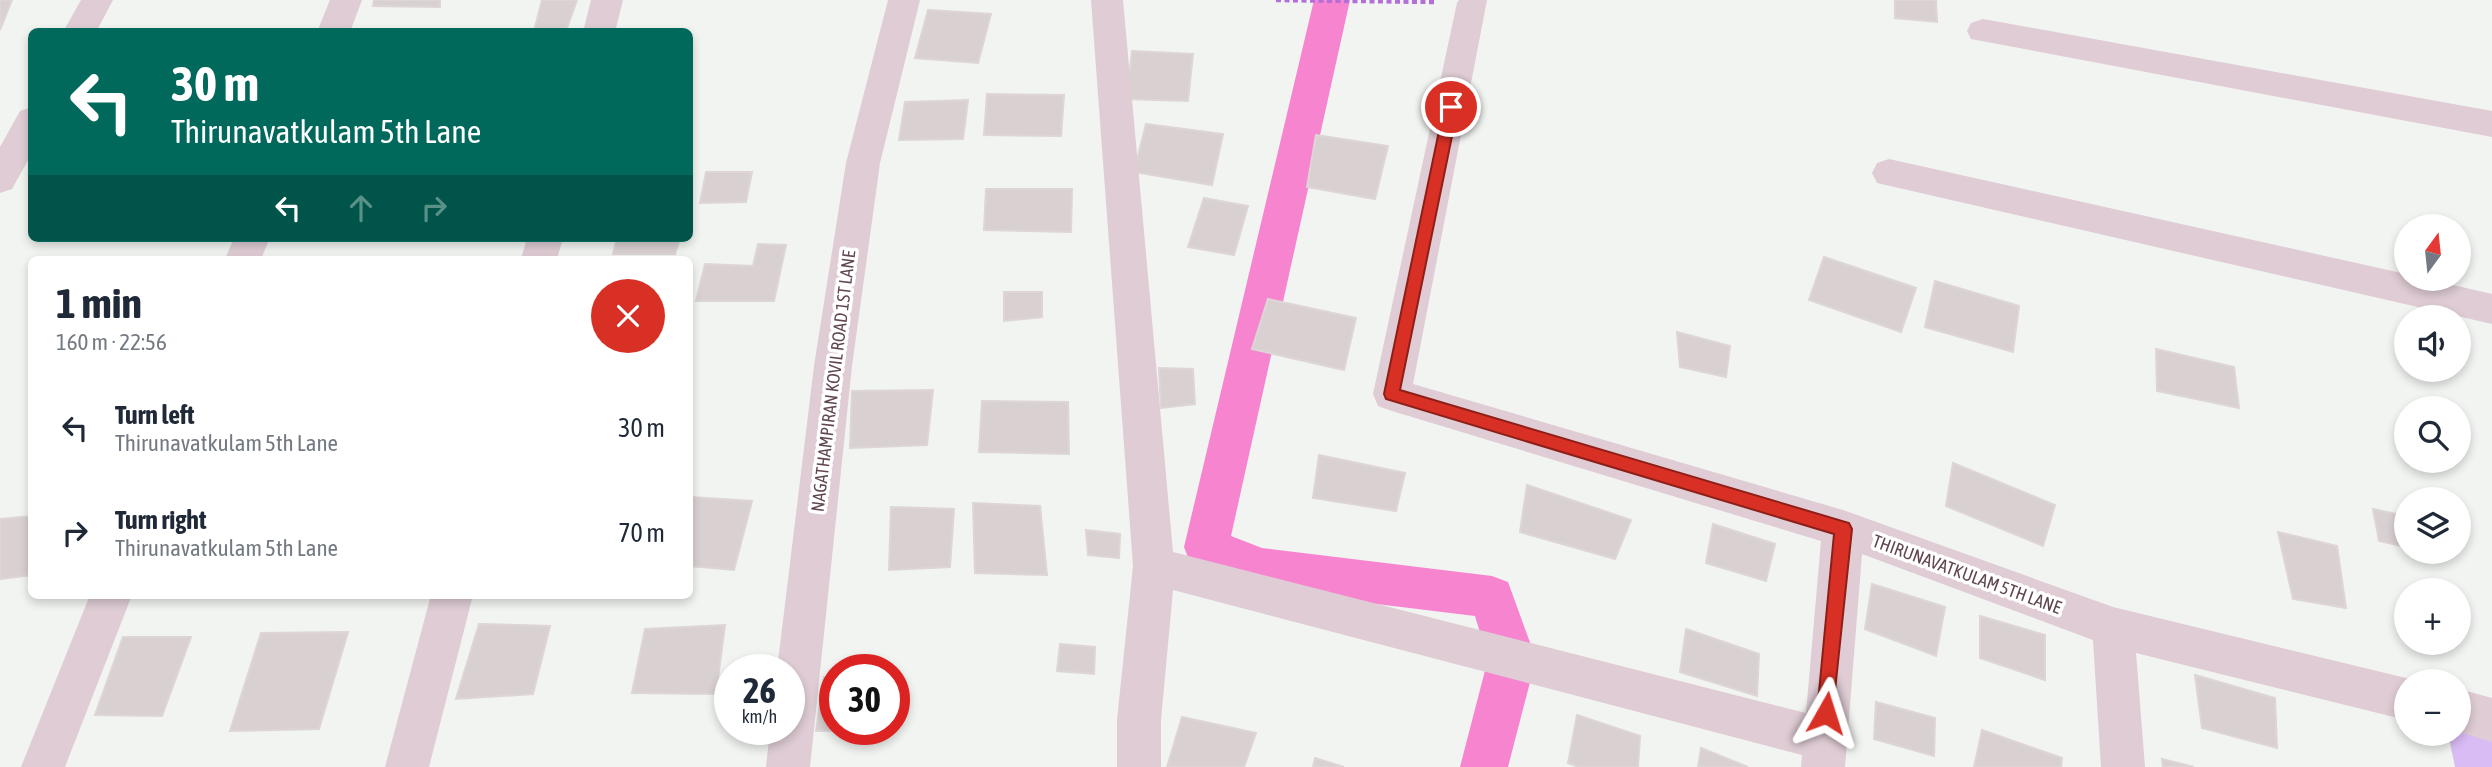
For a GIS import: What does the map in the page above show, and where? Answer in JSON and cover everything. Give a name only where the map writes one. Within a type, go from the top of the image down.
[{"type":"street","points":[[81,28],[97,0]]},
{"type":"street","points":[[334,28],[345,0]]},
{"type":"street","points":[[599,28],[607,0]]},
{"type":"street","name":"NAGATHAMPIRAN KOVIL ROAD 1ST LANE","points":[[788,767],[843,298],[863,163],[904,0]]},
{"type":"street","points":[[1107,0],[1154,566],[1139,720],[1139,767]]},
{"type":"street","name":"THIRUNAVATKULAM 5TH LANE","points":[[1473,3],[1392,394],[1843,529],[2113,627],[2394,696]]},
{"type":"street","points":[[1983,32],[2492,124]]},
{"type":"street","points":[[0,180],[28,128]]},
{"type":"street","points":[[1889,173],[2492,309]]},
{"type":"street","points":[[1154,566],[1823,753],[1843,529]]},
{"type":"street","points":[[43,767],[109,599]]},
{"type":"street","points":[[407,767],[451,599]]},
{"type":"street","points":[[2113,627],[2123,767]]},
{"type":"street","points":[[2471,715],[2492,720]]},
{"type":"path","points":[[1276,0],[1473,3]]},
{"type":"shaded area","points":[[2471,732],[2492,737],[2492,767],[2455,767],[2451,746],[2471,746]]},
{"type":"building","points":[[0,0],[12,0],[0,30]]},
{"type":"building","points":[[374,0],[440,0],[440,7],[373,6]]},
{"type":"building","points":[[542,0],[577,0],[567,28],[535,28]]},
{"type":"building","points":[[1895,0],[1936,0],[1937,22],[1895,18]]},
{"type":"building","points":[[928,10],[991,14],[978,63],[915,58]]},
{"type":"building","points":[[1132,51],[1193,54],[1188,101],[1127,99]]},
{"type":"building","points":[[987,94],[1064,95],[1061,136],[984,135]]},
{"type":"building","points":[[968,100],[963,139],[899,140],[905,102]]},
{"type":"building","points":[[1146,124],[1223,134],[1212,185],[1134,172]]},
{"type":"building","points":[[1316,135],[1388,146],[1375,199],[1307,187]]},
{"type":"building","points":[[706,172],[752,172],[746,202],[700,203]]},
{"type":"building","points":[[986,189],[1072,189],[1071,232],[984,230]]},
{"type":"building","points":[[1204,198],[1248,206],[1234,255],[1188,247]]},
{"type":"building","points":[[616,242],[679,242],[675,254],[613,254]]},
{"type":"building","points":[[758,244],[786,245],[774,301],[696,301],[705,264],[753,266]]},
{"type":"building","points":[[1824,257],[1916,288],[1901,332],[1809,300]]},
{"type":"building","points":[[1935,281],[2019,306],[2013,352],[1925,327]]},
{"type":"building","points":[[1004,292],[1042,292],[1042,317],[1004,321]]},
{"type":"building","points":[[1268,299],[1356,318],[1344,370],[1252,349]]},
{"type":"building","points":[[1677,332],[1730,346],[1726,377],[1680,367]]},
{"type":"building","points":[[2156,349],[2234,367],[2239,408],[2157,391]]},
{"type":"building","points":[[1159,368],[1193,369],[1195,404],[1161,408]]},
{"type":"building","points":[[933,390],[927,445],[850,448],[852,391]]},
{"type":"building","points":[[982,401],[1068,402],[1069,454],[979,452]]},
{"type":"building","points":[[1319,455],[1405,473],[1396,511],[1313,498]]},
{"type":"building","points":[[1953,463],[2055,505],[2043,546],[1946,506]]},
{"type":"building","points":[[1527,485],[1631,520],[1615,559],[1520,532]]},
{"type":"building","points":[[693,497],[752,501],[734,570],[693,566]]},
{"type":"building","points":[[973,503],[1040,506],[1047,575],[975,573]]},
{"type":"building","points":[[891,507],[954,509],[950,567],[889,570]]},
{"type":"building","points":[[2373,509],[2394,513],[2394,544],[2379,541]]},
{"type":"building","points":[[28,516],[28,576],[0,579],[0,519]]},
{"type":"building","points":[[1713,524],[1775,544],[1766,581],[1706,563]]},
{"type":"building","points":[[1086,530],[1120,534],[1119,558],[1088,555]]},
{"type":"building","points":[[2278,532],[2337,546],[2346,608],[2293,599]]},
{"type":"building","points":[[1872,584],[1945,607],[1936,656],[1865,629]]},
{"type":"building","points":[[1980,616],[2045,635],[2045,680],[1980,658]]},
{"type":"building","points":[[479,624],[550,626],[533,694],[456,699]]},
{"type":"building","points":[[725,625],[721,654],[714,654],[714,694],[632,693],[645,629]]},
{"type":"building","points":[[1686,629],[1759,654],[1757,696],[1680,672]]},
{"type":"building","points":[[348,632],[319,729],[230,731],[261,633]]},
{"type":"building","points":[[123,637],[191,637],[162,716],[95,715]]},
{"type":"building","points":[[1060,644],[1095,647],[1094,674],[1057,671]]},
{"type":"building","points":[[2195,675],[2275,698],[2277,748],[2202,728]]},
{"type":"building","points":[[1876,702],[1935,718],[1934,756],[1874,739]]},
{"type":"building","points":[[1577,715],[1640,736],[1638,767],[1579,767],[1568,763]]},
{"type":"building","points":[[1182,717],[1256,733],[1244,767],[1167,767]]},
{"type":"building","points":[[1982,730],[2062,758],[2061,767],[1974,767]]},
{"type":"building","points":[[1701,748],[1748,767],[1698,767]]},
{"type":"building","points":[[1315,758],[1344,767],[1313,767]]},
{"type":"building","points":[[2162,759],[2194,767],[2163,767]]},
{"type":"waterway","points":[[1332,0],[1206,547],[1262,569],[1492,597],[1512,659],[1484,767]]},
{"type":"route","points":[[1451,107],[1392,394],[1843,529],[1826,713]]}]
